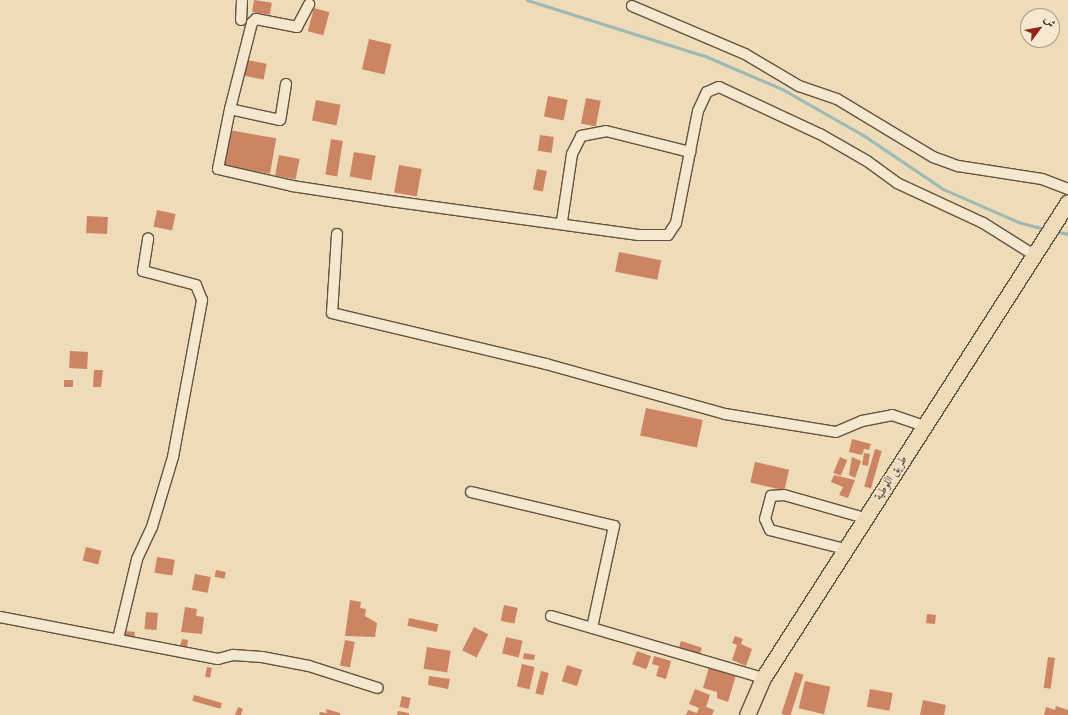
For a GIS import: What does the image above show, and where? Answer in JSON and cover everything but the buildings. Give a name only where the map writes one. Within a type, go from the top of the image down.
[{"type":"main road","name":"طريق اللوطية","points":[[747,715],[763,678],[1065,207]]},
{"type":"street","points":[[242,0],[242,20]]},
{"type":"street","points":[[309,4],[297,27],[256,19],[252,23],[230,109],[218,169],[225,173],[383,200],[562,221],[639,234],[668,235],[676,223],[698,111],[707,92],[719,87],[820,134],[867,160],[897,183],[1038,249]]},
{"type":"street","points":[[632,6],[745,54],[799,86],[837,99],[933,157],[974,169],[1042,179],[1068,189]]},
{"type":"street","points":[[230,109],[280,120],[286,84]]},
{"type":"street","points":[[562,221],[572,154],[581,136],[606,131],[690,152]]},
{"type":"street","points":[[337,234],[332,313],[546,364],[725,414],[836,432],[862,421],[892,415],[924,426]]},
{"type":"street","points":[[118,639],[137,559],[152,527],[173,458],[202,300],[196,285],[143,271],[148,238]]},
{"type":"street","points":[[471,492],[614,526],[592,628]]},
{"type":"street","points":[[845,549],[770,530],[765,519],[771,496],[784,495],[865,518]]},
{"type":"street","points":[[0,616],[218,659],[233,655],[262,657],[309,666],[378,688]]},
{"type":"street","points":[[551,616],[763,678]]},
{"type":"waterway","points":[[527,0],[705,56],[782,89],[863,135],[943,189],[1018,222],[1045,229]]},
{"type":"waterway","points":[[1054,231],[1068,234]]}]
